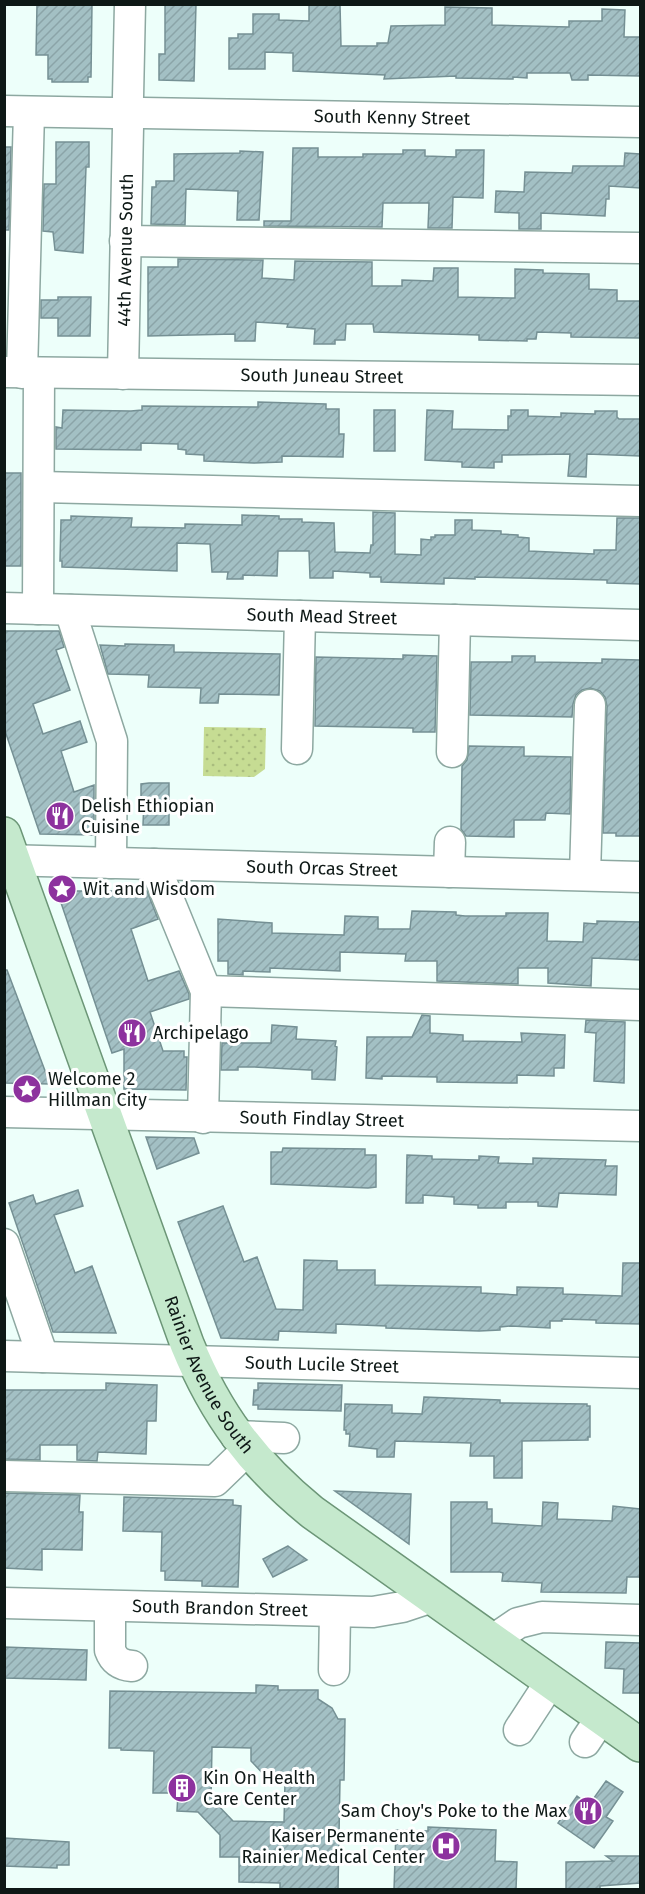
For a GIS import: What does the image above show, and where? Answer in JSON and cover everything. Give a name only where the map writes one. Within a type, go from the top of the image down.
[{"type":"main road","name":"Rainier Avenue South","points":[[8,851],[195,1363],[213,1400],[241,1443],[274,1479],[312,1512],[551,1682],[593,1730],[640,1745]]},
{"type":"street","name":"44th Avenue South","points":[[123,374],[130,4]]},
{"type":"street","name":"South Kenny Street","points":[[17,112],[640,122]]},
{"type":"street","points":[[17,112],[18,376],[40,487],[38,609]]},
{"type":"street","points":[[125,241],[640,248]]},
{"type":"street","name":"South Juneau Street","points":[[18,376],[123,374],[640,380]]},
{"type":"street","points":[[40,487],[640,501]]},
{"type":"street","name":"South Mead Street","points":[[4,608],[640,625]]},
{"type":"street","points":[[70,610],[112,741],[111,863]]},
{"type":"street","points":[[297,749],[300,616]]},
{"type":"street","points":[[452,752],[455,620]]},
{"type":"street","points":[[585,875],[590,705]]},
{"type":"street","points":[[449,872],[450,842]]},
{"type":"street","name":"South Orcas Street","points":[[8,851],[111,863],[640,877]]},
{"type":"street","points":[[154,864],[206,991],[203,1118]]},
{"type":"street","points":[[206,991],[640,1005]]},
{"type":"street","name":"South Findlay Street","points":[[19,1118],[105,1114],[203,1118],[640,1126]]},
{"type":"street","points":[[4,1122],[19,1118]]},
{"type":"street","points":[[4,1244],[43,1357]]},
{"type":"street","name":"South Lucile Street","points":[[4,1356],[195,1363],[640,1373]]},
{"type":"street","points":[[4,1476],[114,1487],[216,1481],[241,1443],[284,1438]]},
{"type":"street","name":"South Brandon Street","points":[[4,1603],[153,1594],[335,1612],[373,1612],[402,1607],[432,1597]]},
{"type":"street","points":[[114,1597],[110,1650],[112,1656],[120,1664],[132,1666]]},
{"type":"street","points":[[334,1670],[335,1612]]},
{"type":"street","points":[[493,1640],[518,1623],[542,1617],[640,1620]]},
{"type":"street","points":[[519,1730],[551,1682]]},
{"type":"green space","points":[[204,727],[266,728],[265,769],[254,777],[203,776]]},
{"type":"building","points":[[37,4],[92,4],[91,77],[88,77],[88,82],[52,82],[52,79],[48,79],[48,55],[36,55]]},
{"type":"building","points":[[165,4],[196,4],[194,81],[159,80],[159,54],[165,54]]},
{"type":"building","points":[[309,4],[340,4],[341,46],[377,46],[377,43],[388,43],[391,26],[445,25],[445,7],[492,8],[492,25],[569,27],[569,21],[602,21],[602,9],[625,10],[624,37],[640,37],[640,76],[588,75],[588,80],[572,80],[570,73],[527,73],[527,78],[513,77],[513,79],[456,78],[456,76],[384,79],[385,75],[293,71],[293,53],[265,52],[265,69],[229,69],[229,38],[238,38],[238,34],[253,34],[253,14],[279,14],[279,20],[309,21]]},
{"type":"building","points":[[56,142],[89,142],[83,253],[55,250],[53,232],[43,231],[44,184],[56,184]]},
{"type":"building","points":[[4,147],[11,147],[9,230],[4,230]]},
{"type":"building","points":[[293,148],[318,148],[318,157],[363,157],[363,154],[403,154],[403,150],[425,150],[425,156],[456,157],[456,150],[484,150],[483,198],[453,197],[452,228],[428,228],[429,203],[383,203],[382,227],[264,226],[264,221],[291,221]]},
{"type":"building","points":[[240,151],[263,152],[259,220],[237,220],[238,191],[186,189],[185,225],[151,224],[152,187],[156,187],[156,181],[174,181],[174,154],[240,153]]},
{"type":"building","points":[[625,153],[640,154],[640,188],[609,186],[605,216],[541,213],[541,229],[519,229],[519,213],[495,212],[496,191],[524,192],[525,172],[572,173],[573,166],[624,166]]},
{"type":"building","points":[[178,259],[263,260],[262,278],[294,280],[295,261],[372,262],[372,286],[402,286],[402,280],[433,281],[434,268],[458,268],[458,297],[515,298],[515,269],[543,270],[543,273],[589,274],[589,289],[617,290],[617,301],[640,301],[640,338],[571,337],[571,333],[537,332],[536,339],[527,339],[527,341],[479,340],[479,335],[374,332],[373,324],[346,324],[345,340],[335,340],[335,344],[314,344],[315,329],[256,322],[255,341],[235,341],[235,334],[148,336],[148,267],[178,267]]},
{"type":"building","points":[[58,297],[91,297],[90,336],[58,336],[58,318],[41,318],[41,300],[58,300]]},
{"type":"building","points":[[258,402],[326,404],[326,409],[339,409],[339,434],[344,434],[343,457],[282,456],[282,462],[254,463],[204,461],[204,455],[186,454],[186,450],[178,449],[178,444],[141,443],[141,450],[56,449],[56,427],[62,428],[63,410],[131,411],[142,410],[142,406],[258,407]]},
{"type":"building","points":[[374,410],[395,410],[395,451],[374,451]]},
{"type":"building","points":[[427,410],[453,411],[452,429],[508,430],[508,416],[511,416],[511,410],[528,410],[528,416],[561,417],[561,413],[595,414],[595,411],[617,411],[619,419],[640,419],[640,456],[587,454],[586,477],[568,476],[570,454],[502,455],[502,462],[494,462],[494,468],[462,467],[462,462],[425,460]]},
{"type":"building","points":[[4,473],[21,473],[21,566],[4,566]]},
{"type":"building","points":[[373,512],[395,513],[395,554],[421,555],[421,539],[431,540],[431,537],[435,535],[455,535],[455,520],[472,520],[472,530],[501,531],[501,534],[529,538],[529,551],[594,554],[594,550],[616,550],[617,518],[640,518],[640,584],[607,583],[607,580],[475,577],[475,579],[444,578],[444,584],[381,582],[381,577],[370,577],[370,573],[333,571],[333,578],[310,578],[309,551],[278,551],[277,576],[243,575],[243,579],[227,579],[228,572],[212,572],[210,544],[177,543],[177,571],[62,567],[62,561],[60,561],[61,520],[71,520],[71,516],[132,518],[131,527],[185,528],[185,524],[242,525],[242,515],[279,516],[279,519],[302,519],[302,522],[334,523],[335,552],[370,553],[371,545],[373,545]]},
{"type":"building","points":[[4,631],[59,631],[64,647],[56,650],[70,690],[33,704],[43,734],[80,721],[87,742],[61,751],[74,792],[94,785],[94,835],[40,834],[4,728]]},
{"type":"building","points":[[125,644],[174,645],[174,652],[280,654],[279,695],[219,694],[218,703],[200,703],[201,688],[148,687],[149,675],[108,674],[100,645],[125,646]]},
{"type":"building","points":[[403,655],[437,656],[435,732],[413,732],[413,728],[315,726],[316,657],[403,659]]},
{"type":"building","points":[[512,656],[535,656],[535,662],[602,663],[602,659],[640,660],[640,836],[616,836],[616,833],[603,833],[607,706],[605,697],[600,691],[590,688],[576,695],[572,717],[470,715],[471,662],[512,662]]},
{"type":"building","points":[[469,746],[524,747],[524,756],[571,757],[570,814],[546,813],[545,820],[514,820],[514,837],[466,836],[461,829],[462,766],[467,760]]},
{"type":"building","points":[[169,783],[169,825],[143,825],[144,799],[141,799],[141,784]]},
{"type":"building","points":[[57,891],[147,891],[158,919],[131,929],[148,981],[179,971],[189,994],[189,999],[150,1012],[163,1051],[184,1051],[184,1057],[187,1057],[186,1090],[124,1089],[124,1049],[112,1053]]},
{"type":"building","points":[[412,911],[456,912],[456,915],[465,916],[548,913],[547,941],[583,942],[584,923],[640,922],[640,960],[592,958],[591,986],[548,983],[548,968],[518,968],[518,984],[437,981],[437,961],[405,961],[406,954],[340,952],[340,971],[270,968],[270,972],[243,971],[243,975],[228,974],[228,961],[218,961],[218,919],[272,923],[272,933],[344,935],[345,916],[378,917],[378,929],[410,929]]},
{"type":"building","points":[[4,970],[7,970],[50,1084],[4,1083]]},
{"type":"building","points":[[422,1015],[430,1016],[430,1033],[463,1035],[463,1041],[522,1042],[521,1033],[565,1035],[564,1068],[554,1068],[554,1076],[517,1075],[517,1083],[437,1082],[437,1077],[366,1078],[367,1037],[412,1037]]},
{"type":"building","points":[[586,1020],[625,1022],[624,1083],[594,1081],[596,1033],[585,1032]]},
{"type":"building","points":[[272,1025],[297,1027],[296,1039],[336,1041],[335,1080],[312,1079],[312,1070],[238,1067],[238,1070],[221,1070],[222,1043],[271,1043]]},
{"type":"building","points":[[146,1137],[194,1138],[199,1153],[157,1169]]},
{"type":"building","points":[[283,1148],[365,1149],[365,1155],[376,1155],[376,1187],[271,1184],[271,1152],[282,1152]]},
{"type":"building","points":[[407,1155],[432,1156],[432,1159],[479,1160],[479,1156],[499,1157],[498,1163],[533,1164],[533,1158],[606,1160],[605,1166],[617,1166],[616,1195],[559,1193],[557,1207],[538,1206],[538,1202],[506,1202],[506,1208],[478,1208],[478,1205],[454,1204],[454,1197],[423,1195],[423,1203],[406,1203]]},
{"type":"building","points":[[78,1190],[83,1206],[54,1215],[75,1273],[92,1266],[116,1333],[53,1332],[9,1203],[33,1195],[36,1204]]},
{"type":"building","points":[[223,1206],[244,1262],[257,1257],[276,1309],[303,1310],[304,1260],[337,1261],[337,1270],[375,1270],[375,1285],[481,1287],[481,1293],[517,1295],[517,1287],[563,1288],[563,1294],[622,1296],[623,1263],[640,1263],[640,1324],[596,1323],[596,1320],[562,1319],[562,1321],[550,1321],[550,1328],[511,1326],[500,1327],[500,1330],[479,1331],[336,1324],[336,1333],[279,1331],[278,1340],[221,1338],[178,1222]]},
{"type":"building","points":[[106,1383],[157,1385],[156,1421],[147,1421],[146,1454],[98,1452],[97,1461],[77,1460],[77,1445],[40,1445],[40,1460],[4,1459],[4,1390],[106,1390]]},
{"type":"building","points":[[258,1383],[342,1385],[341,1411],[258,1409],[258,1405],[253,1405],[254,1390],[258,1390]]},
{"type":"building","points":[[424,1397],[500,1400],[500,1403],[587,1404],[590,1406],[590,1437],[588,1440],[522,1441],[522,1478],[494,1478],[494,1456],[470,1456],[471,1443],[395,1441],[394,1457],[377,1457],[377,1449],[349,1446],[350,1434],[346,1434],[344,1430],[345,1404],[392,1405],[392,1413],[422,1414]]},
{"type":"building","points":[[335,1491],[411,1494],[409,1544]]},
{"type":"building","points":[[4,1493],[80,1495],[79,1512],[83,1512],[82,1550],[42,1549],[42,1570],[4,1568]]},
{"type":"building","points":[[124,1497],[233,1500],[233,1505],[241,1506],[238,1587],[202,1586],[202,1581],[165,1580],[165,1571],[161,1571],[162,1532],[123,1531]]},
{"type":"building","points":[[451,1502],[487,1502],[487,1509],[492,1509],[492,1523],[542,1526],[543,1502],[558,1503],[557,1519],[612,1521],[613,1506],[640,1509],[640,1577],[627,1577],[626,1593],[541,1592],[542,1583],[502,1581],[503,1573],[500,1572],[451,1572]]},
{"type":"building","points":[[288,1546],[307,1560],[273,1577],[263,1559]]},
{"type":"building","points":[[606,1642],[640,1643],[640,1693],[623,1693],[624,1669],[605,1668]]},
{"type":"building","points":[[4,1647],[87,1650],[86,1680],[4,1678]]},
{"type":"building","name":"Kin On Health Care Center","points":[[256,1685],[278,1686],[278,1690],[318,1690],[318,1699],[332,1708],[338,1719],[345,1719],[344,1780],[340,1780],[338,1890],[280,1890],[280,1883],[239,1882],[239,1857],[220,1857],[220,1835],[198,1812],[177,1811],[178,1793],[153,1793],[154,1751],[109,1748],[110,1691],[256,1693]],"holes":[[[212,1747],[251,1748],[251,1761],[271,1782],[285,1782],[284,1822],[233,1821],[211,1798]]]},
{"type":"building","name":"Sam Choy's Poke to the Max","points":[[606,1781],[623,1792],[606,1817],[613,1821],[594,1848],[558,1823],[577,1796],[589,1805]]},
{"type":"building","name":"Kaiser Permanente Rainier Medical Center","points":[[428,1827],[496,1830],[495,1861],[517,1862],[516,1890],[394,1890],[396,1830],[428,1831]]},
{"type":"building","points":[[4,1838],[69,1842],[69,1865],[57,1865],[57,1868],[4,1866]]},
{"type":"building","points":[[606,1856],[640,1856],[640,1883],[600,1886],[600,1889],[595,1890],[566,1890],[566,1862],[613,1861]]},
{"type":"place","name":"Delish Ethiopian Cuisine","points":[[60,816]]},
{"type":"place","name":"Wit and Wisdom","points":[[62,889]]},
{"type":"place","name":"Archipelago","points":[[132,1033]]},
{"type":"place","name":"Welcome 2 Hillman City","points":[[27,1089]]},
{"type":"place","name":"Kin On Health Care Center","points":[[182,1788]]},
{"type":"place","name":"Sam Choy's Poke to the Max","points":[[588,1811]]},
{"type":"place","name":"Kaiser Permanente Rainier Medical Center","points":[[446,1846]]}]
